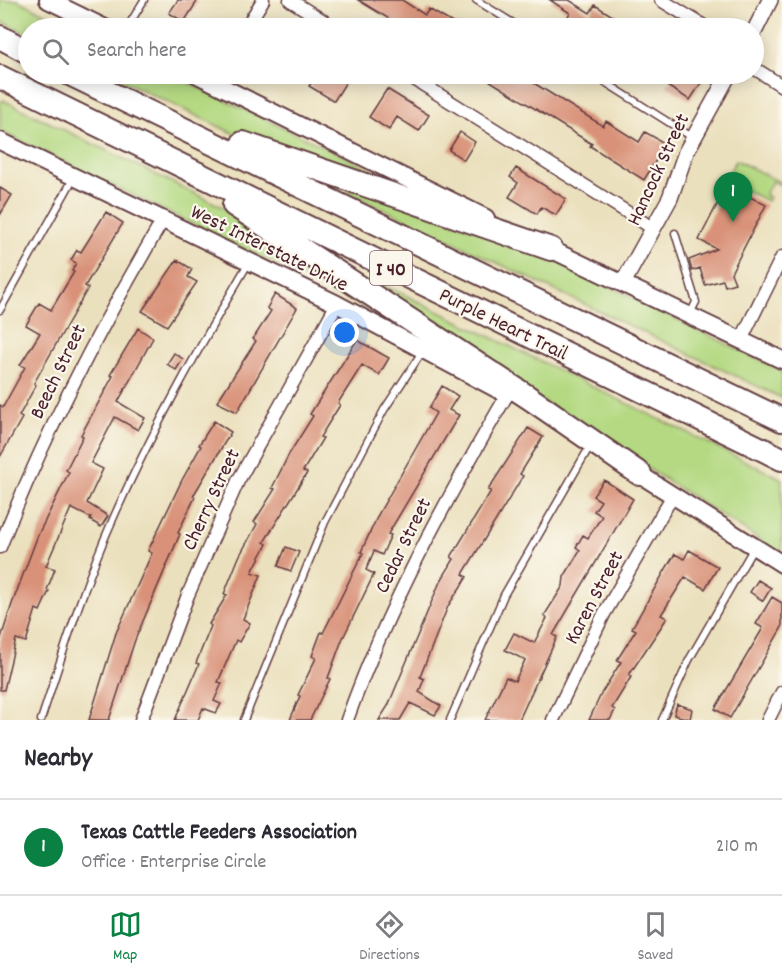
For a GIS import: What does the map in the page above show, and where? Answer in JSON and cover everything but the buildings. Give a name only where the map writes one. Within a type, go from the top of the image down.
[{"type":"highway","points":[[0,37],[18,47]]},
{"type":"highway","name":"Purple Heart Trail","points":[[0,77],[782,459]]},
{"type":"highway","points":[[92,85],[267,153],[551,249]]},
{"type":"highway","name":"Purple Heart Trail","points":[[92,85],[782,420]]},
{"type":"highway","points":[[142,146],[296,243],[640,474]]},
{"type":"main road","points":[[48,0],[85,18]]},
{"type":"main road","points":[[227,84],[551,249],[782,360]]},
{"type":"main road","name":"West Interstate Drive","points":[[0,141],[336,304],[507,394],[640,474],[782,564]]},
{"type":"street","points":[[252,18],[263,0]]},
{"type":"street","points":[[290,0],[319,18]]},
{"type":"street","points":[[661,0],[691,18]]},
{"type":"street","points":[[760,18],[770,0]]},
{"type":"street","points":[[764,75],[782,86]]},
{"type":"street","points":[[422,84],[654,229]]},
{"type":"street","name":"Hancock Street","points":[[623,283],[670,198],[693,137],[723,84]]},
{"type":"street","name":"Beech Street","points":[[0,547],[35,462],[78,371],[163,220]]},
{"type":"street","points":[[741,340],[782,256]]},
{"type":"street","name":"Cherry Street","points":[[141,720],[188,595],[238,481],[336,304]]},
{"type":"street","name":"Cedar Street","points":[[347,720],[379,638],[424,541],[507,394]]},
{"type":"street","name":"Karen Street","points":[[554,720],[604,614],[673,495]]},
{"type":"street","points":[[768,720],[782,692]]},
{"type":"lane","points":[[133,18],[144,0]]},
{"type":"lane","points":[[476,0],[505,18]]},
{"type":"lane","points":[[608,84],[693,137]]},
{"type":"lane","points":[[0,310],[74,177]]},
{"type":"lane","points":[[675,233],[696,302],[689,315]]},
{"type":"lane","points":[[41,720],[69,632],[112,521],[152,435],[249,262]]},
{"type":"lane","points":[[244,720],[325,522],[384,410],[423,350]]},
{"type":"lane","points":[[450,720],[504,595],[591,444]]},
{"type":"lane","points":[[662,720],[689,660],[754,547]]},
{"type":"green space","points":[[0,0],[17,0],[55,18],[18,18],[18,29],[0,21]]},
{"type":"green space","points":[[130,84],[191,84],[425,195],[245,139]]},
{"type":"green space","points":[[3,100],[247,219],[405,327],[0,131],[0,104]]},
{"type":"green space","points":[[736,160],[782,183],[781,185],[772,181],[765,195],[769,197],[767,201],[727,181],[724,182]]},
{"type":"green space","points":[[352,187],[537,251],[782,371],[782,398],[348,192]]},
{"type":"green space","points":[[372,279],[782,479],[782,554],[544,402],[368,284]]},
{"type":"place","name":"Texas Cattle Feeders Association","points":[[733,222]]}]
